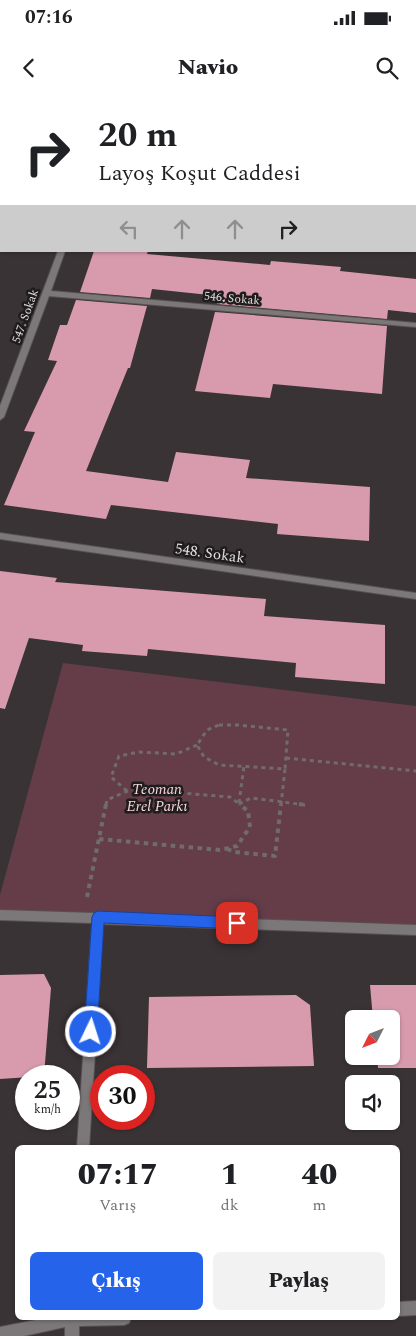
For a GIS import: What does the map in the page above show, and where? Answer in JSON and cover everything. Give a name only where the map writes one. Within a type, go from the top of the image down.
[{"type":"street","name":"547. Sokak","points":[[0,417],[62,252]]},
{"type":"street","name":"546. Sokak","points":[[45,294],[416,325]]},
{"type":"street","name":"548. Sokak","points":[[0,536],[416,596]]},
{"type":"street","points":[[0,915],[98,917],[416,930]]},
{"type":"street","points":[[83,1145],[98,917]]},
{"type":"street","points":[[400,1309],[416,1308]]},
{"type":"street","points":[[0,1334],[63,1320]]},
{"type":"street","points":[[72,1320],[72,1336]]},
{"type":"path","points":[[127,791],[111,777],[119,756],[137,752],[169,755],[186,753],[197,745],[202,735],[212,727],[229,725],[288,730],[275,856],[235,852],[227,849]]},
{"type":"path","points":[[197,745],[204,757],[219,765],[285,769]]},
{"type":"path","points":[[286,758],[416,771]]},
{"type":"path","points":[[239,804],[244,766]]},
{"type":"path","points":[[83,917],[99,839],[107,800],[132,789],[230,797],[248,811],[250,827],[237,846],[227,849],[220,850],[99,839]]},
{"type":"path","points":[[239,804],[251,798],[306,805]]},
{"type":"green space","name":"Teoman Erel Parkı","points":[[63,663],[416,706],[416,930],[0,915],[0,895]]},
{"type":"building","points":[[94,252],[148,252],[147,254],[270,265],[271,261],[341,267],[340,271],[416,279],[416,313],[388,310],[387,319],[217,304],[219,296],[152,289],[150,298],[80,292]]},
{"type":"building","points":[[76,300],[147,306],[130,368],[128,368],[86,471],[168,482],[176,452],[250,460],[246,478],[370,487],[369,541],[277,534],[278,524],[111,505],[106,519],[4,505],[35,432],[24,431],[57,361],[48,360],[60,325],[67,325]]},
{"type":"building","points":[[215,312],[387,326],[382,394],[273,384],[270,398],[195,391]]},
{"type":"building","points":[[0,571],[57,578],[55,582],[266,599],[264,616],[385,625],[385,684],[295,677],[296,663],[148,649],[147,656],[82,651],[83,645],[29,638],[5,709],[0,708]]},
{"type":"building","points":[[44,974],[51,988],[45,1065],[15,1065],[15,1078],[0,1079],[0,975]]},
{"type":"building","points":[[370,985],[416,985],[416,1068],[378,1068],[378,1065],[400,1065],[400,1010],[372,1010]]},
{"type":"building","points":[[296,995],[310,1005],[314,1066],[155,1068],[155,1065],[147,1065],[149,997]]},
{"type":"route","points":[[91,1032],[98,917],[237,923]]}]
